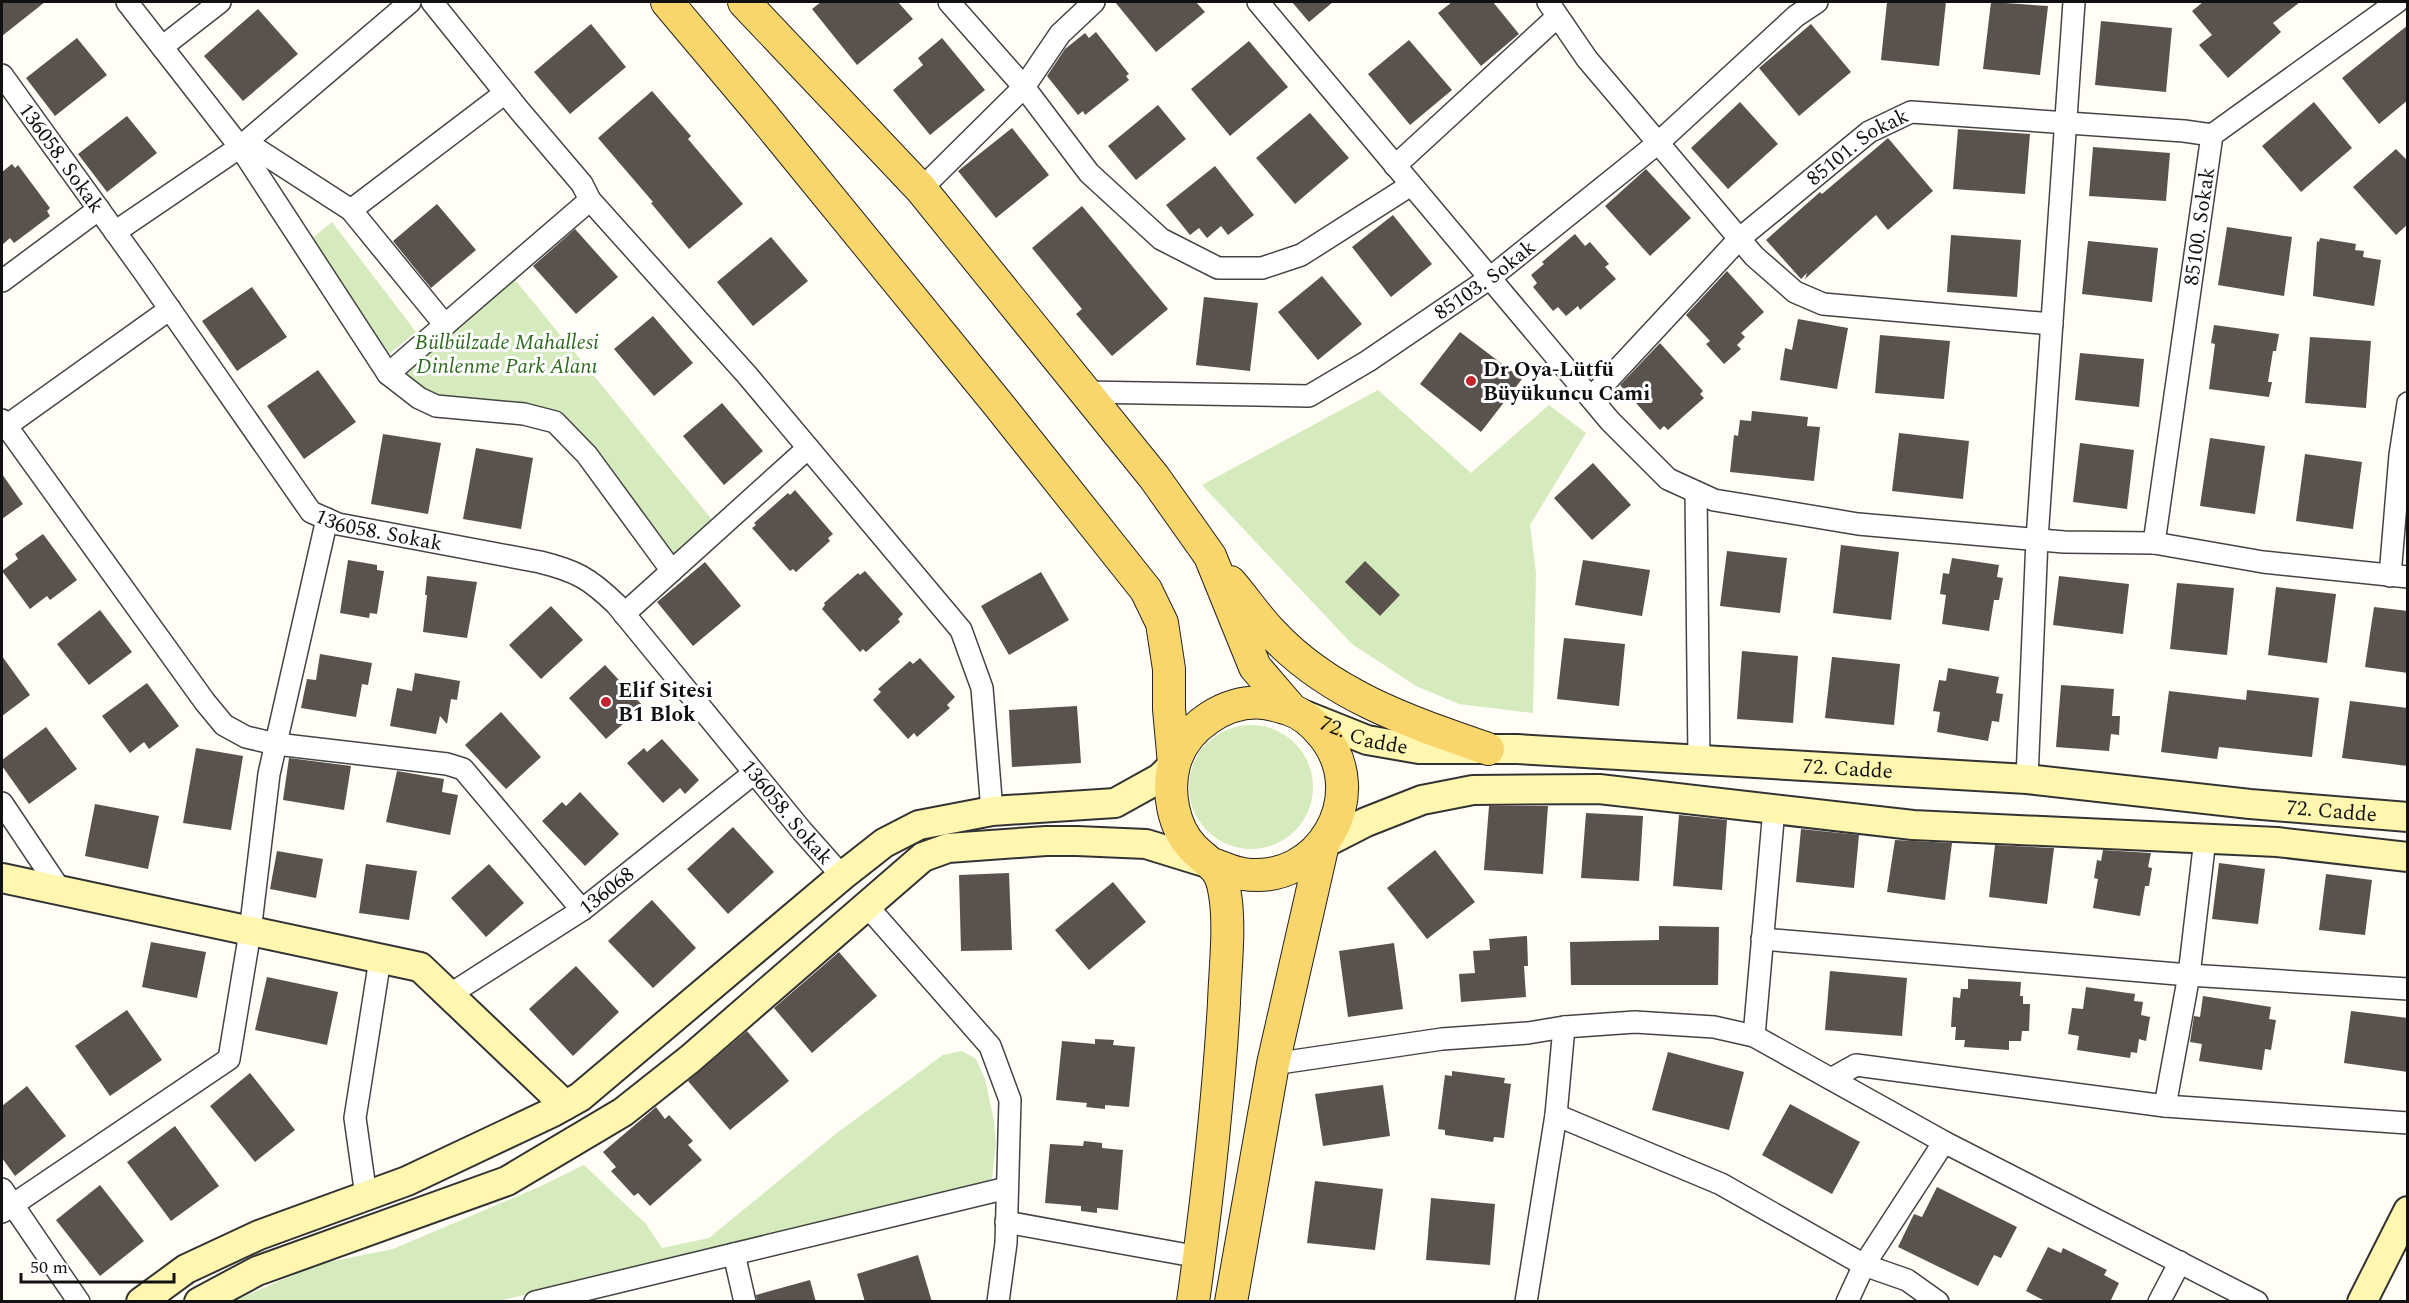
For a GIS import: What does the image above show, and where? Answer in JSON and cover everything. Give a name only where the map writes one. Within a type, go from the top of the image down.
[{"type":"main road","points":[[667,2],[998,404],[1146,590],[1162,623],[1169,669],[1169,709],[1174,764],[1170,793],[1176,822],[1192,847],[1215,865],[1224,889],[1227,943],[1221,1048],[1193,1302]]},
{"type":"main road","points":[[744,2],[921,189],[1154,477],[1210,556],[1271,633],[1320,674],[1373,706],[1420,726],[1488,749]]},
{"type":"main road","points":[[1210,556],[1255,667],[1292,710],[1314,724],[1331,745],[1341,769],[1343,795],[1336,821],[1323,844],[1273,1064],[1231,1302]]},
{"type":"main road","points":[[141,1302],[186,1269],[259,1235],[406,1181],[580,1097],[884,843],[920,825],[992,811],[1115,803],[1160,778],[1174,764],[1187,738],[1208,718],[1235,705],[1264,703],[1292,710]]},
{"type":"main road","name":"72. Cadde","points":[[1292,710],[1367,740],[1419,749],[1488,749],[2027,779],[2250,804],[2408,817]]},
{"type":"main road","points":[[199,1302],[257,1271],[507,1181],[623,1112],[690,1059],[923,857],[948,848],[1046,841],[1146,843],[1243,874],[1273,874],[1301,863],[1323,844],[1366,822],[1422,800],[1473,790],[1599,789],[1913,825],[2277,842],[2408,857]]},
{"type":"main road","points":[[2,878],[420,967],[565,1105]]},
{"type":"main road","points":[[2362,1302],[2408,1211]]},
{"type":"street","points":[[127,2],[243,145],[388,374],[419,398],[436,406],[524,414],[555,422],[587,455],[672,571]]},
{"type":"street","points":[[162,47],[220,2]]},
{"type":"street","points":[[115,232],[243,145],[410,2]]},
{"type":"street","points":[[432,2],[504,93],[582,184],[590,200],[747,375],[961,630],[982,688],[992,811]]},
{"type":"street","points":[[949,2],[1024,87],[1089,173],[1161,239],[1218,268],[1262,268],[1301,255],[1411,185]]},
{"type":"street","points":[[921,189],[1024,87],[1060,34],[1095,2]]},
{"type":"street","points":[[1258,2],[1610,421],[1668,479],[1714,501],[1858,524],[2037,539],[2154,543],[2263,562],[2399,577],[2400,455],[2408,403]]},
{"type":"street","name":"85103. Sokak","points":[[1085,392],[1310,396],[1368,361],[1490,278],[1658,143],[1796,16],[1818,2]]},
{"type":"street","points":[[2027,779],[2037,539],[2074,2]]},
{"type":"street","points":[[2212,135],[2397,2]]},
{"type":"street","points":[[1395,166],[1552,9],[1587,59],[1739,239],[1754,256],[1795,292],[1823,304],[2052,324]]},
{"type":"street","name":"136058. Sokak","points":[[2,75],[170,309],[311,512],[338,524],[540,562],[571,570],[595,583],[624,614],[842,876]]},
{"type":"street","points":[[351,210],[504,93]]},
{"type":"street","name":"85101. Sokak","points":[[1591,398],[1739,239],[1869,132],[1911,112],[2184,131],[2212,135]]},
{"type":"street","name":"85100. Sokak","points":[[2154,543],[2212,135]]},
{"type":"street","points":[[243,145],[351,210],[445,325]]},
{"type":"street","points":[[388,374],[590,200]]},
{"type":"street","points":[[2,282],[99,209]]},
{"type":"street","points":[[170,309],[3,425],[205,702],[225,724],[246,737],[276,744],[447,764],[463,769],[582,910]]},
{"type":"street","points":[[624,614],[808,448]]},
{"type":"street","points":[[1696,492],[1699,760]]},
{"type":"street","points":[[79,1302],[5,1201],[229,1059],[250,932],[269,774],[327,519]]},
{"type":"street","name":"136068","points":[[449,995],[582,910],[754,773]]},
{"type":"street","points":[[2,803],[61,891]]},
{"type":"street","points":[[1754,1036],[1774,809]]},
{"type":"street","points":[[2165,1106],[2189,975],[2205,839]]},
{"type":"street","points":[[867,906],[990,1046],[1010,1100],[1006,1243],[998,1302]]},
{"type":"street","points":[[1762,939],[2189,975],[2408,989]]},
{"type":"street","points":[[366,1196],[355,1118],[380,958]]},
{"type":"street","points":[[1273,1064],[1442,1039],[1635,1022],[1714,1027],[1754,1036],[1944,1142],[2257,1302]]},
{"type":"street","points":[[1526,1302],[1556,1115],[1564,1027]]},
{"type":"street","points":[[1831,1079],[1856,1065],[2165,1106],[2408,1123]]},
{"type":"street","points":[[1556,1115],[1721,1184],[1864,1265],[1907,1280],[1938,1302]]},
{"type":"street","points":[[1847,1302],[1864,1265],[1944,1142]]},
{"type":"street","points":[[536,1302],[1007,1188]]},
{"type":"street","points":[[1006,1222],[1199,1257]]},
{"type":"street","points":[[734,1254],[745,1302]]},
{"type":"street","points":[[2158,1302],[2180,1262]]},
{"type":"green space","points":[[332,222],[416,332],[385,357],[304,245]]},
{"type":"green space","name":"Bülbülzade Mahallesi Dinlenme Park Alanı","points":[[515,280],[714,522],[673,559],[553,414],[440,397],[402,373]]},
{"type":"green space","points":[[1378,390],[1471,473],[1549,405],[1586,433],[1530,525],[1536,573],[1533,713],[1459,704],[1416,686],[1352,644],[1202,485]]},
{"type":"green space","points":[[1251,725],[1275,729],[1295,743],[1309,763],[1313,787],[1309,811],[1295,831],[1275,845],[1251,849],[1227,845],[1207,831],[1193,811],[1189,787],[1193,763],[1207,743],[1227,729]]},
{"type":"green space","points":[[962,1051],[976,1059],[985,1079],[996,1143],[992,1179],[722,1249],[498,1301],[231,1302],[319,1264],[393,1249],[539,1187],[584,1165],[646,1224],[662,1248],[709,1238],[837,1133],[943,1055]]},
{"type":"building","points":[[2,2],[45,2],[2,36]]},
{"type":"building","points":[[821,2],[898,2],[913,19],[857,65],[812,9]]},
{"type":"building","points":[[1115,2],[1196,2],[1205,12],[1156,52]]},
{"type":"building","points":[[1292,2],[1333,2],[1309,22]]},
{"type":"building","points":[[1452,2],[1493,2],[1519,34],[1481,66],[1438,13]]},
{"type":"building","points":[[1887,2],[1946,2],[1939,66],[1881,60]]},
{"type":"building","points":[[1991,2],[2048,6],[2040,75],[1983,69]]},
{"type":"building","points":[[2203,2],[2300,2],[2273,23],[2281,32],[2228,78],[2199,45],[2212,35],[2192,11]]},
{"type":"building","points":[[258,9],[298,54],[243,101],[204,56]]},
{"type":"building","points":[[2101,21],[2172,28],[2166,92],[2095,85]]},
{"type":"building","points":[[591,24],[626,67],[570,114],[534,72]]},
{"type":"building","points":[[1811,24],[1851,72],[1799,116],[1759,68]]},
{"type":"building","points":[[2408,25],[2408,100],[2379,124],[2342,78]]},
{"type":"building","points":[[1096,32],[1129,74],[1126,76],[1129,80],[1085,115],[1083,111],[1078,115],[1047,76],[1065,49],[1085,33],[1089,38]]},
{"type":"building","points":[[77,38],[107,75],[55,116],[26,78]]},
{"type":"building","points":[[942,38],[985,90],[930,135],[893,90],[923,65],[918,58]]},
{"type":"building","points":[[1409,40],[1452,90],[1410,125],[1368,74]]},
{"type":"building","points":[[1249,41],[1288,87],[1230,136],[1191,89]]},
{"type":"building","points":[[652,91],[691,136],[688,139],[743,204],[689,249],[651,203],[653,202],[598,138]]},
{"type":"building","points":[[1740,102],[1778,144],[1728,189],[1691,148]]},
{"type":"building","points":[[2314,102],[2352,148],[2301,192],[2262,146]]},
{"type":"building","points":[[1158,105],[1186,139],[1136,180],[1108,146]]},
{"type":"building","points":[[1310,113],[1349,158],[1295,204],[1256,158]]},
{"type":"building","points":[[127,116],[157,153],[107,192],[78,154]]},
{"type":"building","points":[[1012,128],[1049,175],[996,218],[958,171]]},
{"type":"building","points":[[1958,129],[2030,134],[2025,194],[1953,189]]},
{"type":"building","points":[[1888,138],[1933,191],[1888,230],[1876,215],[1805,279],[1807,273],[1801,279],[1766,240],[1820,192],[1822,194]]},
{"type":"building","points":[[2093,147],[2170,153],[2166,201],[2089,196]]},
{"type":"building","points":[[2396,149],[2408,161],[2408,224],[2396,235],[2353,187]]},
{"type":"building","points":[[12,164],[15,168],[18,165],[50,208],[47,211],[50,216],[14,243],[10,238],[2,245],[2,172]]},
{"type":"building","points":[[1215,166],[1254,215],[1228,235],[1221,226],[1207,238],[1199,228],[1190,235],[1166,205]]},
{"type":"building","points":[[1646,169],[1691,218],[1650,256],[1605,206]]},
{"type":"building","points":[[437,204],[476,250],[431,288],[393,241]]},
{"type":"building","points":[[1082,206],[1168,309],[1112,356],[1076,314],[1082,309],[1032,248]]},
{"type":"building","points":[[1393,215],[1432,264],[1391,297],[1352,247]]},
{"type":"building","points":[[2227,227],[2292,237],[2284,296],[2218,285]]},
{"type":"building","points":[[575,229],[618,277],[576,314],[533,266]]},
{"type":"building","points":[[1575,234],[1585,246],[1590,242],[1609,264],[1605,267],[1616,279],[1580,310],[1578,306],[1566,316],[1558,307],[1553,311],[1533,287],[1537,283],[1531,275],[1544,264],[1542,262]]},
{"type":"building","points":[[1951,235],[2021,240],[2017,297],[1947,292]]},
{"type":"building","points":[[771,237],[808,281],[753,326],[717,282]]},
{"type":"building","points":[[2320,238],[2356,244],[2355,250],[2364,251],[2363,257],[2381,260],[2374,306],[2313,296],[2317,241],[2319,242]]},
{"type":"building","points":[[2088,241],[2158,248],[2152,302],[2082,294]]},
{"type":"building","points":[[1727,271],[1764,312],[1741,333],[1745,337],[1737,345],[1741,349],[1724,364],[1706,344],[1710,341],[1686,315]]},
{"type":"building","points":[[1322,276],[1362,324],[1318,360],[1278,312]]},
{"type":"building","points":[[252,287],[287,337],[237,371],[202,321]]},
{"type":"building","points":[[1204,297],[1258,303],[1250,371],[1196,365]]},
{"type":"building","points":[[653,316],[693,363],[654,396],[614,349]]},
{"type":"building","points":[[1798,319],[1848,328],[1837,389],[1780,380],[1785,348],[1792,350]]},
{"type":"building","points":[[2214,325],[2279,334],[2276,351],[2273,351],[2268,382],[2272,382],[2269,397],[2209,389],[2215,344],[2211,343]]},
{"type":"building","name":"Dr Oya-Lütfü Büyükuncu Cami","points":[[1460,332],[1522,379],[1481,432],[1420,384]]},
{"type":"building","points":[[1880,335],[1950,341],[1944,399],[1875,393]]},
{"type":"building","points":[[2310,337],[2371,341],[2366,408],[2305,403]]},
{"type":"building","points":[[1660,343],[1703,391],[1700,394],[1704,398],[1668,430],[1664,426],[1660,430],[1620,385]]},
{"type":"building","points":[[2080,353],[2144,359],[2139,407],[2075,400]]},
{"type":"building","points":[[318,370],[356,422],[304,459],[267,406]]},
{"type":"building","points":[[722,403],[763,451],[724,485],[683,436]]},
{"type":"building","points":[[1752,411],[1808,417],[1807,426],[1820,427],[1814,481],[1730,472],[1734,435],[1738,436],[1740,420],[1751,421]]},
{"type":"building","points":[[1899,433],[1969,441],[1963,499],[1892,491]]},
{"type":"building","points":[[383,434],[441,443],[428,514],[371,504]]},
{"type":"building","points":[[2210,438],[2265,446],[2255,514],[2200,506]]},
{"type":"building","points":[[2080,443],[2134,450],[2127,509],[2073,502]]},
{"type":"building","points":[[476,448],[533,458],[521,529],[463,519]]},
{"type":"building","points":[[2305,454],[2362,462],[2353,529],[2296,521]]},
{"type":"building","points":[[1593,463],[1631,505],[1592,540],[1554,498]]},
{"type":"building","points":[[2,474],[23,504],[2,519]]},
{"type":"building","points":[[795,490],[833,534],[828,538],[830,541],[796,572],[793,569],[790,571],[752,528],[756,525],[754,523],[788,493],[790,495]]},
{"type":"building","points":[[43,534],[77,580],[50,600],[47,596],[30,609],[2,571],[18,559],[15,554]]},
{"type":"building","points":[[1841,545],[1899,552],[1891,620],[1833,613]]},
{"type":"building","points":[[1727,551],[1787,558],[1780,613],[1720,606]]},
{"type":"building","points":[[1952,558],[1999,565],[1997,577],[2003,578],[1999,600],[1994,600],[1989,631],[1942,624],[1946,595],[1940,594],[1943,573],[1949,574]]},
{"type":"building","points":[[348,560],[377,565],[377,570],[384,571],[377,614],[370,613],[369,618],[340,613]]},
{"type":"building","points":[[1583,560],[1650,570],[1642,616],[1575,605]]},
{"type":"building","points":[[1365,561],[1400,595],[1380,616],[1345,582]]},
{"type":"building","points":[[705,562],[741,606],[693,646],[657,602]]},
{"type":"building","points":[[865,571],[903,614],[898,619],[900,622],[866,652],[863,649],[860,652],[822,609],[824,603],[858,573],[860,575]]},
{"type":"building","points":[[1041,572],[1069,620],[1009,655],[981,606]]},
{"type":"building","points":[[427,576],[477,582],[467,638],[423,632]]},
{"type":"building","points":[[2059,576],[2129,584],[2123,634],[2053,625]]},
{"type":"building","points":[[2177,583],[2234,588],[2227,655],[2170,649]]},
{"type":"building","points":[[2276,587],[2336,594],[2327,663],[2268,655]]},
{"type":"building","points":[[551,606],[583,640],[541,679],[509,645]]},
{"type":"building","points":[[2374,607],[2408,611],[2408,673],[2365,667]]},
{"type":"building","points":[[100,610],[132,652],[89,685],[57,644]]},
{"type":"building","points":[[1564,638],[1625,644],[1619,706],[1557,699]]},
{"type":"building","points":[[1742,651],[1798,656],[1793,723],[1737,719]]},
{"type":"building","points":[[320,654],[372,663],[368,685],[362,684],[356,717],[301,708],[307,679],[316,680]]},
{"type":"building","points":[[2,656],[30,695],[2,716]]},
{"type":"building","points":[[1832,657],[1900,664],[1894,725],[1825,718]]},
{"type":"building","points":[[920,658],[955,697],[947,705],[950,708],[917,737],[914,733],[908,739],[873,700],[881,692],[878,689],[910,661],[913,664]]},
{"type":"building","name":"Elif Sitesi B1 Blok","points":[[605,665],[643,706],[606,739],[569,698]]},
{"type":"building","points":[[1948,668],[1999,677],[1996,693],[2003,694],[1999,722],[1992,721],[1988,741],[1937,732],[1940,712],[1933,711],[1939,680],[1946,681]]},
{"type":"building","points":[[415,673],[460,681],[457,700],[451,699],[447,724],[440,716],[436,734],[390,726],[397,688],[412,691]]},
{"type":"building","points":[[147,683],[179,726],[149,749],[144,742],[130,753],[102,716]]},
{"type":"building","points":[[2061,685],[2114,689],[2112,716],[2120,716],[2119,735],[2111,734],[2109,751],[2056,747]]},
{"type":"building","points":[[2247,690],[2319,698],[2312,757],[2219,747],[2217,759],[2161,752],[2169,691],[2246,700]]},
{"type":"building","points":[[2350,701],[2408,708],[2408,766],[2342,758]]},
{"type":"building","points":[[1077,706],[1081,763],[1012,767],[1009,710]]},
{"type":"building","points":[[501,712],[541,757],[506,789],[465,745]]},
{"type":"building","points":[[46,727],[77,769],[29,804],[2,766],[2,760]]},
{"type":"building","points":[[662,739],[699,780],[685,794],[680,788],[663,803],[627,763],[644,748],[647,752]]},
{"type":"building","points":[[196,748],[243,756],[231,830],[183,823]]},
{"type":"building","points":[[289,758],[351,766],[344,810],[283,800]]},
{"type":"building","points":[[397,771],[444,779],[442,792],[458,795],[450,835],[386,822]]},
{"type":"building","points":[[580,792],[619,834],[585,866],[542,821],[562,802],[566,806]]},
{"type":"building","points":[[95,804],[159,816],[148,869],[85,856]]},
{"type":"building","points":[[1489,806],[1548,806],[1543,874],[1484,870]]},
{"type":"building","points":[[1586,813],[1643,816],[1639,881],[1581,878]]},
{"type":"building","points":[[1679,815],[1727,820],[1722,890],[1673,886]]},
{"type":"building","points":[[733,827],[774,872],[728,914],[687,869]]},
{"type":"building","points":[[1801,829],[1859,835],[1854,888],[1796,882]]},
{"type":"building","points":[[1895,840],[1952,843],[1945,900],[1887,892]]},
{"type":"building","points":[[1995,845],[2054,848],[2047,904],[1989,897]]},
{"type":"building","points":[[1435,850],[1475,902],[1427,939],[1387,888]]},
{"type":"building","points":[[2103,850],[2151,853],[2148,867],[2152,868],[2149,886],[2145,886],[2140,916],[2093,908],[2098,879],[2094,878],[2097,860],[2101,861]]},
{"type":"building","points":[[277,851],[323,859],[316,898],[270,889]]},
{"type":"building","points":[[2219,863],[2265,869],[2258,924],[2212,919]]},
{"type":"building","points":[[366,864],[417,871],[409,920],[359,913]]},
{"type":"building","points":[[489,864],[524,903],[486,937],[451,898]]},
{"type":"building","points":[[1009,873],[1012,950],[961,951],[959,875]]},
{"type":"building","points":[[2326,874],[2372,880],[2365,935],[2319,930]]},
{"type":"building","points":[[1113,882],[1146,922],[1089,970],[1055,930]]},
{"type":"building","points":[[652,900],[696,948],[653,988],[608,941]]},
{"type":"building","points":[[1659,926],[1719,927],[1718,985],[1571,985],[1570,942],[1659,940]]},
{"type":"building","points":[[1527,936],[1528,966],[1524,966],[1526,997],[1461,1002],[1459,974],[1475,973],[1473,951],[1490,950],[1489,939]]},
{"type":"building","points":[[151,942],[206,952],[197,998],[142,987]]},
{"type":"building","points":[[1394,943],[1403,1009],[1348,1017],[1339,951]]},
{"type":"building","points":[[839,952],[877,996],[812,1053],[774,1008]]},
{"type":"building","points":[[576,966],[619,1012],[573,1056],[529,1009]]},
{"type":"building","points":[[1830,971],[1907,978],[1902,1036],[1825,1030]]},
{"type":"building","points":[[267,977],[338,992],[327,1045],[255,1030]]},
{"type":"building","points":[[1968,979],[2021,982],[2020,996],[2023,996],[2023,1004],[2030,1004],[2029,1031],[2022,1031],[2021,1041],[2009,1041],[2009,1050],[1964,1047],[1965,1040],[1955,1040],[1956,1027],[1951,1027],[1953,997],[1960,998],[1961,989],[1968,989]]},
{"type":"building","points":[[2086,987],[2135,994],[2134,1001],[2143,1002],[2141,1015],[2150,1017],[2146,1041],[2139,1039],[2137,1053],[2131,1052],[2130,1058],[2077,1050],[2079,1036],[2068,1034],[2072,1008],[2083,1009]]},
{"type":"building","points":[[2203,996],[2271,1007],[2269,1019],[2276,1020],[2271,1050],[2265,1049],[2262,1070],[2199,1061],[2202,1044],[2190,1042],[2194,1016],[2200,1017]]},
{"type":"building","points":[[127,1010],[162,1060],[110,1096],[75,1046]]},
{"type":"building","points":[[2351,1011],[2408,1018],[2408,1072],[2344,1063]]},
{"type":"building","points":[[747,1031],[789,1081],[730,1130],[688,1081]]},
{"type":"building","points":[[1095,1039],[1114,1040],[1113,1045],[1135,1047],[1129,1107],[1105,1105],[1105,1109],[1086,1107],[1087,1103],[1056,1100],[1062,1041],[1095,1044]]},
{"type":"building","points":[[1668,1052],[1744,1072],[1729,1130],[1652,1110]]},
{"type":"building","points":[[1452,1071],[1505,1078],[1504,1083],[1511,1084],[1504,1138],[1494,1137],[1493,1142],[1445,1135],[1445,1130],[1438,1129],[1445,1075],[1452,1076]]},
{"type":"building","points":[[250,1073],[295,1130],[255,1162],[210,1106]]},
{"type":"building","points":[[1383,1085],[1390,1136],[1323,1146],[1315,1094]]},
{"type":"building","points":[[27,1086],[66,1136],[15,1176],[2,1158],[2,1106]]},
{"type":"building","points":[[1790,1104],[1860,1142],[1832,1194],[1762,1155]]},
{"type":"building","points":[[656,1107],[665,1119],[669,1115],[693,1141],[688,1145],[702,1160],[650,1206],[638,1193],[634,1196],[611,1171],[616,1167],[603,1152]]},
{"type":"building","points":[[175,1126],[219,1186],[171,1221],[127,1162]]},
{"type":"building","points":[[1084,1141],[1102,1143],[1102,1148],[1123,1150],[1118,1210],[1097,1208],[1097,1213],[1081,1211],[1081,1206],[1045,1203],[1050,1144],[1083,1146]]},
{"type":"building","points":[[1315,1181],[1383,1189],[1375,1250],[1307,1243]]},
{"type":"building","points":[[100,1185],[144,1241],[100,1276],[56,1220]]},
{"type":"building","points":[[1937,1187],[2017,1227],[2001,1258],[1994,1255],[1978,1286],[1898,1247],[1914,1214],[1922,1217]]},
{"type":"building","points":[[1431,1198],[1495,1204],[1490,1265],[1426,1260]]},
{"type":"building","points":[[2048,1247],[2061,1253],[2063,1248],[2107,1270],[2104,1275],[2119,1283],[2110,1302],[2047,1302],[2026,1291]]},
{"type":"building","points":[[918,1255],[932,1302],[865,1302],[857,1274]]},
{"type":"building","points":[[810,1280],[816,1302],[757,1302],[756,1295]]},
{"type":"place","name":"Dr Oya-Lütfü Büyükuncu Cami","points":[[1471,381]]},
{"type":"place","name":"Elif Sitesi B1 Blok","points":[[606,702]]}]
